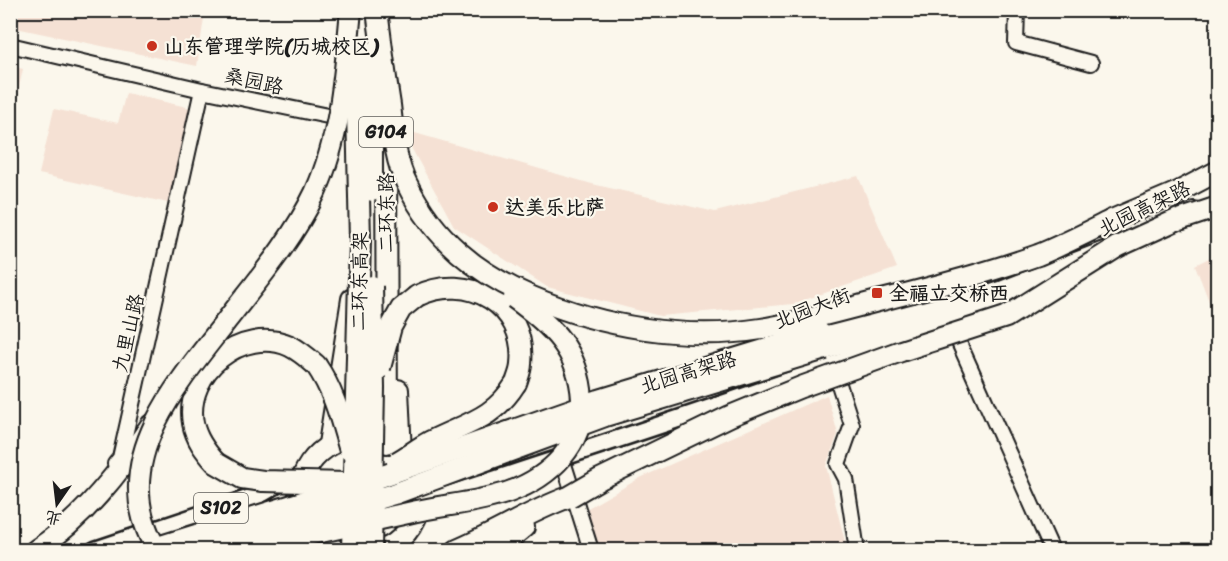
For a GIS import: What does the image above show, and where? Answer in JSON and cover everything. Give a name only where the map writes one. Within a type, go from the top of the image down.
[{"type":"highway","name":"二环东路","points":[[345,10],[353,294],[351,437]]},
{"type":"highway","points":[[36,550],[68,526],[130,456],[176,387],[287,240],[314,194],[326,167],[343,88],[353,10]]},
{"type":"highway","name":"二环东高架","points":[[352,550],[359,478],[360,241],[353,10]]},
{"type":"highway","points":[[238,550],[413,512],[495,497],[519,489],[535,481],[555,464],[570,447],[579,430],[583,412],[581,383],[574,362],[560,337],[536,314],[462,257],[444,239],[425,215],[406,183],[397,156],[375,10]]},
{"type":"highway","name":"二环东高架","points":[[375,10],[372,292],[381,550]]},
{"type":"highway","name":"二环东路","points":[[386,10],[387,307],[400,409],[400,454]]},
{"type":"highway","name":"北园高架路","points":[[148,550],[599,400],[974,283],[1056,255],[1112,220],[1178,192],[1218,171]]},
{"type":"highway","name":"北园高架路","points":[[206,550],[394,494],[605,416],[1001,292],[1117,247],[1218,200]]},
{"type":"highway","points":[[1179,220],[1218,207]]},
{"type":"highway","points":[[462,257],[515,290],[573,313],[604,322],[662,330],[722,332],[760,329],[921,290],[1040,254],[1112,220]]},
{"type":"highway","points":[[496,550],[542,513],[600,479],[730,416],[836,375],[1006,317],[1117,247]]},
{"type":"highway","points":[[359,478],[328,382],[316,365],[288,345],[269,341],[250,342],[230,349],[205,372],[196,390],[193,422],[206,452],[216,463],[242,478],[263,481],[359,478],[429,442],[473,423],[493,411],[507,398],[516,382],[521,364],[516,326],[496,301],[482,293],[466,288],[446,286],[431,289],[417,296],[401,309],[391,327],[374,388]]},
{"type":"highway","name":"二环东路","points":[[329,444],[353,294]]},
{"type":"highway","points":[[159,550],[145,524],[139,502],[139,478],[144,453],[152,432],[176,387]]},
{"type":"highway","points":[[335,550],[317,538],[305,521],[299,500],[302,478],[310,461],[329,444],[351,437],[369,437],[400,454]]},
{"type":"highway","name":"G104","points":[[400,454],[419,504]]},
{"type":"highway","points":[[457,550],[489,536],[540,507],[569,496]]},
{"type":"highway","points":[[381,550],[402,538],[413,522],[419,504]]},
{"type":"main road","name":"北园大街","points":[[400,454],[737,359],[937,281],[1038,247],[1106,215],[1180,186],[1218,164]]},
{"type":"main road","points":[[419,504],[562,458],[950,322],[1059,277],[1161,231],[1218,200]]},
{"type":"main road","name":"S102","points":[[95,550],[259,495],[291,477],[310,461]]},
{"type":"street","points":[[1017,10],[1016,43],[1091,63]]},
{"type":"street","name":"桑园路","points":[[10,45],[202,90],[349,120]]},
{"type":"street","name":"九里山路","points":[[31,550],[120,458],[202,90]]},
{"type":"street","points":[[950,322],[1052,550]]},
{"type":"street","points":[[836,375],[852,425],[837,464],[846,479],[857,550]]},
{"type":"street","points":[[562,458],[591,550]]},
{"type":"shaded area","name":"山东管理学院(历城校区)","points":[[11,10],[205,11],[197,66],[11,27]]},
{"type":"shaded area","points":[[10,66],[23,69],[11,123]]},
{"type":"shaded area","points":[[126,93],[191,108],[168,203],[39,174],[54,109],[118,123]]},
{"type":"shaded area","points":[[401,129],[592,184],[715,212],[858,176],[897,268],[793,304],[660,316],[547,287],[454,226]]},
{"type":"shaded area","points":[[1217,254],[1217,322],[1195,265]]},
{"type":"shaded area","points":[[827,395],[838,434],[826,466],[847,550],[593,550],[581,512],[640,478]]},
{"type":"place","name":"山东管理学院(历城校区)","points":[[152,46]]},
{"type":"place","name":"达美乐比萨","points":[[493,207]]},
{"type":"place","name":"全福立交桥西","points":[[877,293]]}]
